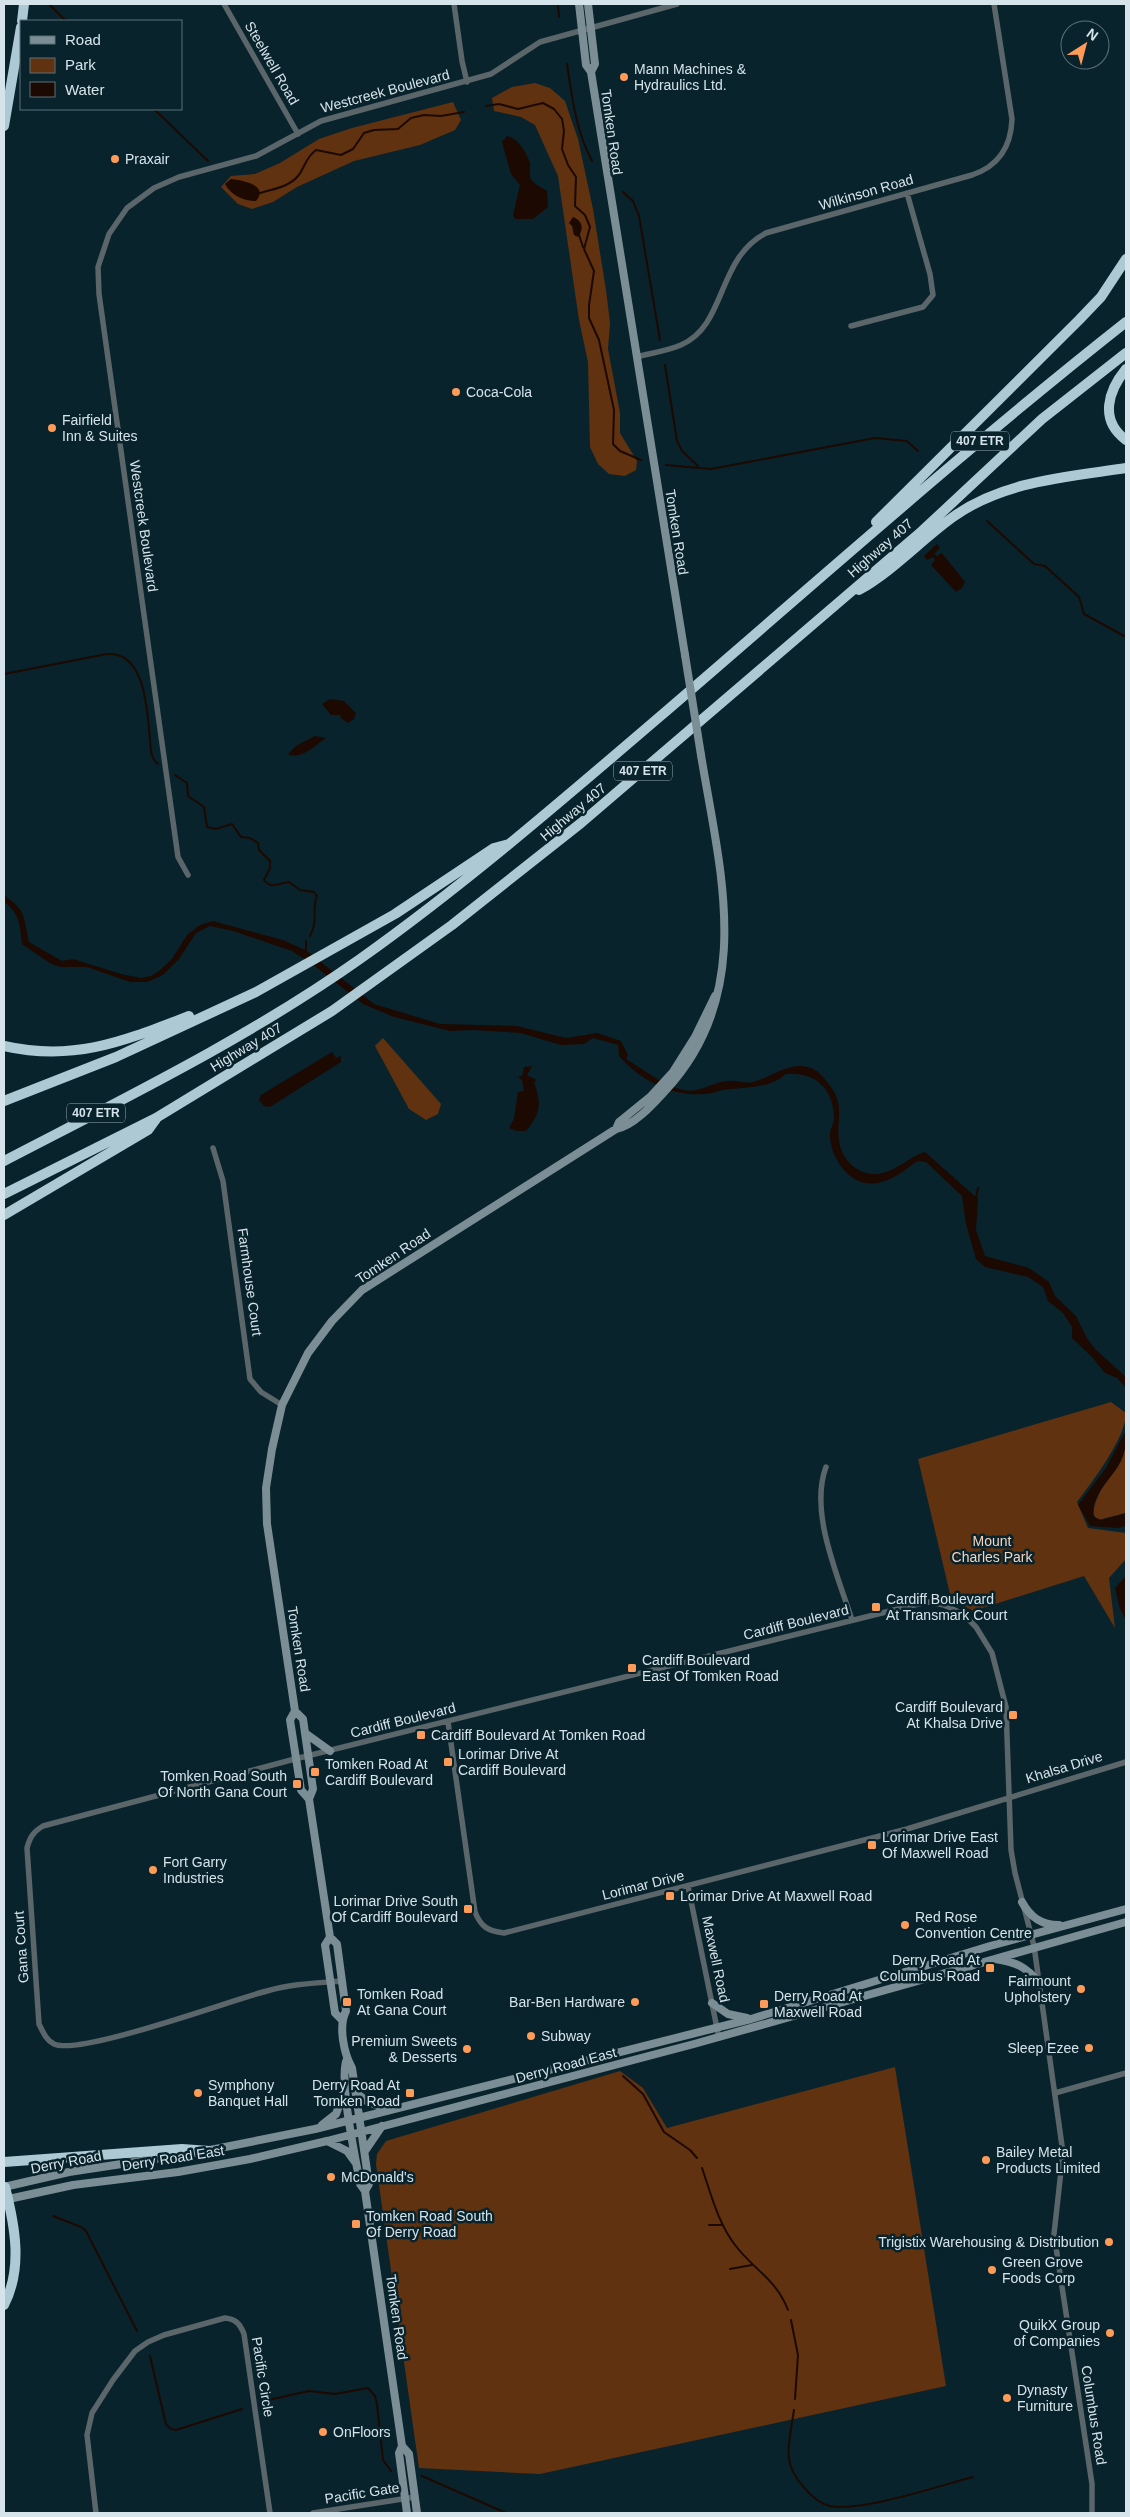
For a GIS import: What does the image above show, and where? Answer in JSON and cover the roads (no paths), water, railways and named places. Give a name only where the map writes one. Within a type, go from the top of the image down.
[{"type":"highway","points":[[22,20],[24,4]]},
{"type":"highway","points":[[23,20],[30,4]]},
{"type":"highway","points":[[4,126],[20,34]]},
{"type":"highway","points":[[836,564],[924,472],[1079,320],[1106,290],[1126,259]]},
{"type":"highway","name":"Highway 407","points":[[4,1161],[188,1066],[310,993],[359,960],[512,843],[1046,385],[1126,322]]},
{"type":"highway","name":"Highway 407","points":[[4,1194],[156,1118],[332,1011],[382,978],[492,895],[582,823],[922,530],[1042,419],[1126,353]]},
{"type":"highway","points":[[1126,369],[1111,392],[1109,404],[1111,420],[1116,430],[1126,440]]},
{"type":"highway","points":[[841,600],[869,584],[953,517],[984,499],[1012,488],[1039,481],[1126,468]]},
{"type":"highway","points":[[4,1101],[116,1057],[219,1009],[286,975],[395,914],[494,848],[512,843]]},
{"type":"highway","points":[[4,1046],[52,1053],[85,1050],[130,1039],[205,1010],[219,1009]]},
{"type":"highway","points":[[4,1215],[148,1130],[156,1118]]},
{"type":"highway","points":[[4,2162],[182,2149],[209,2150]]},
{"type":"highway","points":[[4,2187],[16,2249],[16,2270],[4,2305]]},
{"type":"main road","name":"Tomken Road","points":[[308,1799],[313,1789],[303,1719],[296,1712],[267,1524],[266,1488],[275,1430],[282,1405],[308,1353],[332,1321],[362,1290],[616,1129],[619,1122],[655,1097],[676,1073],[716,996],[724,962],[725,917],[723,890],[591,72],[586,65],[579,4]]},
{"type":"main road","name":"Tomken Road","points":[[588,4],[595,64],[591,72]]},
{"type":"main road","name":"Tomken Road","points":[[296,1712],[290,1720],[301,1790],[308,1799],[330,1937],[337,1944],[346,2011],[342,2020],[347,2060],[352,2068],[369,2184],[365,2191]]},
{"type":"main road","points":[[305,1733],[330,1751]]},
{"type":"main road","points":[[1022,1902],[1028,1912],[1037,1920],[1050,1925],[1066,1925]]},
{"type":"main road","name":"Derry Road East","points":[[251,2143],[315,2129],[717,2026],[751,2019],[1066,1925],[1126,1909]]},
{"type":"main road","name":"Derry Road East","points":[[6,2199],[73,2185],[178,2172],[250,2159],[327,2141],[719,2038],[845,2003],[1034,1946],[1126,1922]]},
{"type":"main road","name":"Tomken Road","points":[[330,1937],[325,1945],[335,2013],[342,2020]]},
{"type":"main road","points":[[990,1959],[1020,1964],[1030,1971],[1039,1983]]},
{"type":"main road","points":[[712,2003],[728,2014],[751,2019]]},
{"type":"main road","name":"Tomken Road","points":[[347,2060],[343,2068],[356,2164],[360,2184],[365,2191],[402,2446],[399,2453],[407,2513]]},
{"type":"main road","points":[[315,2129],[336,2114],[346,2088]]},
{"type":"main road","points":[[356,2093],[368,2102],[388,2110]]},
{"type":"main road","points":[[365,2151],[382,2126]]},
{"type":"main road","points":[[327,2141],[347,2152],[356,2164]]},
{"type":"main road","name":"Derry Road","points":[[4,2187],[69,2172],[251,2143]]},
{"type":"main road","name":"Tomken Road","points":[[402,2446],[409,2454],[417,2513]]},
{"type":"street","name":"Steelwell Road","points":[[224,4],[298,134]]},
{"type":"street","points":[[454,4],[462,61],[468,82]]},
{"type":"street","name":"Westcreek Boulevard","points":[[188,875],[178,857],[99,294],[98,267],[102,252],[116,222],[138,197],[154,188],[179,177],[256,156],[321,121],[468,82],[501,70],[540,42],[591,30],[677,4]]},
{"type":"street","name":"Wilkinson Road","points":[[636,356],[682,345],[699,333],[712,313],[738,256],[758,238],[981,172],[1001,157],[1012,131],[1012,119],[994,4]]},
{"type":"street","points":[[852,326],[923,307],[933,295],[930,274],[907,193]]},
{"type":"street","name":"Farmhouse Court","points":[[213,1148],[223,1181],[250,1379],[261,1392],[282,1405]]},
{"type":"street","points":[[826,1467],[820,1483],[825,1535],[852,1620]]},
{"type":"street","name":"Cardiff Boulevard","points":[[308,1756],[929,1602],[951,1607],[976,1627],[992,1653],[1006,1707],[1011,1850],[1022,1902],[1032,1935]]},
{"type":"street","name":"Lorimar Drive","points":[[448,1722],[475,1912],[483,1926],[490,1931],[504,1933],[907,1829],[1010,1797]]},
{"type":"street","name":"Gana Court","points":[[308,1756],[43,1826],[36,1830],[29,1839],[27,1848],[39,2024],[46,2038],[55,2045],[72,2046],[139,2031],[265,1991],[342,1981]]},
{"type":"street","name":"Khalsa Drive","points":[[1010,1797],[1126,1762]]},
{"type":"street","name":"Maxwell Road","points":[[688,1886],[719,2038]]},
{"type":"street","name":"Columbus Road","points":[[1032,1935],[1063,2153],[1054,2234],[1092,2484],[1092,2513]]},
{"type":"street","points":[[1055,2093],[1126,2073]]},
{"type":"street","name":"Pacific Circle","points":[[96,2513],[87,2434],[92,2414],[116,2375],[136,2351],[148,2342],[164,2335],[225,2318],[233,2319],[240,2324],[244,2334],[270,2513]]},
{"type":"street","name":"Pacific Gate","points":[[312,2513],[415,2498]]},
{"type":"water","points":[[507,136],[522,146],[530,163],[531,179],[547,191],[548,207],[533,219],[515,219],[513,215],[520,185],[511,174],[502,142]]},
{"type":"water","points":[[231,179],[247,182],[257,187],[259,196],[256,201],[242,199],[234,194],[225,184]]},
{"type":"water","points":[[573,217],[582,225],[578,237],[574,235],[572,226],[569,223]]},
{"type":"water","points":[[937,544],[940,548],[934,554],[937,556],[942,553],[965,582],[962,588],[956,592],[931,565],[935,560],[933,557],[927,560],[924,556]]},
{"type":"water","points":[[330,699],[344,701],[356,713],[354,719],[348,723],[340,715],[331,715],[322,704]]},
{"type":"water","points":[[315,736],[326,738],[303,754],[293,756],[288,754],[296,746]]},
{"type":"water","points":[[4,895],[17,906],[23,915],[29,942],[62,961],[73,959],[121,974],[141,978],[151,976],[172,959],[187,935],[200,925],[213,921],[283,940],[307,951],[374,1004],[440,1024],[517,1026],[566,1038],[597,1033],[621,1041],[628,1055],[626,1059],[661,1081],[683,1090],[699,1089],[727,1081],[753,1082],[796,1066],[814,1069],[821,1074],[837,1098],[839,1104],[838,1132],[840,1147],[847,1160],[863,1172],[877,1174],[884,1173],[925,1152],[978,1199],[976,1230],[985,1256],[1029,1268],[1049,1282],[1055,1296],[1076,1316],[1095,1349],[1126,1377],[1126,1388],[1117,1378],[1105,1373],[1092,1357],[1072,1338],[1072,1327],[1063,1313],[1048,1301],[1043,1287],[1028,1277],[985,1267],[976,1259],[966,1224],[962,1196],[926,1162],[917,1161],[893,1178],[877,1183],[859,1181],[844,1171],[835,1155],[830,1135],[834,1119],[831,1099],[827,1091],[814,1079],[797,1074],[786,1074],[780,1079],[760,1086],[728,1089],[707,1094],[680,1093],[657,1085],[627,1065],[619,1056],[618,1045],[593,1038],[584,1044],[561,1045],[520,1033],[473,1030],[450,1031],[394,1017],[363,1004],[311,963],[292,951],[233,931],[210,926],[196,933],[179,959],[163,975],[147,982],[130,982],[87,967],[61,967],[51,964],[22,944],[18,920],[13,911],[4,902]]},
{"type":"water","points":[[332,1052],[336,1058],[341,1056],[341,1062],[270,1107],[264,1106],[259,1100],[261,1095]]},
{"type":"water","points":[[532,1066],[527,1075],[537,1080],[534,1082],[539,1107],[535,1118],[526,1131],[517,1131],[509,1128],[514,1119],[518,1092],[524,1091],[522,1080],[518,1077],[522,1076],[524,1067]]},
{"type":"water","points":[[1126,1430],[1123,1457],[1098,1494],[1095,1501],[1094,1517],[1101,1520],[1126,1513],[1126,1526],[1118,1528],[1090,1526],[1078,1505],[1106,1468]]},
{"type":"water","points":[[1126,1576],[1126,1620],[1120,1609],[1115,1588]]},
{"type":"waterway","points":[[49,4],[65,20]]},
{"type":"waterway","points":[[558,4],[559,17]]},
{"type":"waterway","points":[[567,64],[578,126],[592,161]]},
{"type":"waterway","points":[[486,106],[499,104],[518,109],[543,103],[554,109],[562,119],[564,131],[562,149],[568,165],[576,177],[575,206],[585,215],[590,227],[584,249],[594,271],[589,318],[599,340],[614,410],[613,444],[620,451],[641,460]]},
{"type":"waterway","points":[[155,110],[208,161]]},
{"type":"waterway","points":[[257,194],[284,186],[294,180],[316,150],[341,155],[353,149],[364,133],[374,130],[398,129],[411,118],[424,115],[441,116],[464,112]]},
{"type":"waterway","points":[[623,192],[633,201],[639,216],[660,340]]},
{"type":"waterway","points":[[579,235],[583,247]]},
{"type":"waterway","points":[[665,365],[677,441],[682,451],[698,466]]},
{"type":"waterway","points":[[666,465],[711,469],[875,438],[907,441],[918,451]]},
{"type":"waterway","points":[[987,521],[1034,564],[1045,566],[1079,597],[1084,614],[1126,637]]},
{"type":"waterway","points":[[4,674],[107,654],[120,656],[130,662],[137,672],[142,685],[148,714],[151,753],[158,764]]},
{"type":"waterway","points":[[175,775],[187,783],[188,796],[204,807],[207,827],[216,829],[232,824],[241,837],[250,838],[258,843],[259,850],[270,861],[270,868],[264,880],[267,883],[275,885],[289,882],[300,890],[314,892],[317,896],[315,920],[310,936]]},
{"type":"waterway","points":[[306,941],[306,951]]},
{"type":"waterway","points":[[976,1198],[978,1188]]},
{"type":"waterway","points":[[623,2076],[643,2094],[664,2132],[690,2150],[697,2158]]},
{"type":"waterway","points":[[702,2168],[716,2208],[729,2236],[742,2254],[771,2282],[788,2310]]},
{"type":"waterway","points":[[53,2216],[81,2227],[86,2231],[137,2331]]},
{"type":"waterway","points":[[709,2225],[723,2225]]},
{"type":"waterway","points":[[730,2269],[752,2265]]},
{"type":"waterway","points":[[791,2320],[798,2355],[795,2399]]},
{"type":"waterway","points":[[150,2356],[166,2424],[171,2429],[176,2430],[242,2409]]},
{"type":"waterway","points":[[268,2400],[309,2391],[335,2394],[368,2388],[375,2396],[377,2404],[383,2460],[391,2471]]},
{"type":"waterway","points":[[794,2410],[789,2447],[790,2465],[798,2480],[810,2494],[824,2504],[844,2507],[881,2502],[973,2477]]},
{"type":"waterway","points":[[422,2476],[506,2513]]},
{"type":"place","name":"Mann Machines & Hydraulics Ltd.","points":[[624,77]]},
{"type":"place","name":"Praxair","points":[[115,159]]},
{"type":"place","name":"Coca-Cola","points":[[456,392]]},
{"type":"place","name":"Fairfield Inn & Suites","points":[[52,428]]},
{"type":"place","name":"Cardiff Boulevard At Transmark Court","points":[[876,1607]]},
{"type":"place","name":"Cardiff Boulevard East Of Tomken Road","points":[[632,1668]]},
{"type":"place","name":"Cardiff Boulevard At Khalsa Drive","points":[[1013,1715]]},
{"type":"place","name":"Cardiff Boulevard At Tomken Road","points":[[421,1735]]},
{"type":"place","name":"Lorimar Drive At Cardiff Boulevard","points":[[448,1762]]},
{"type":"place","name":"Tomken Road At Cardiff Boulevard","points":[[315,1772]]},
{"type":"place","name":"Tomken Road South Of North Gana Court","points":[[297,1784]]},
{"type":"place","name":"Lorimar Drive East Of Maxwell Road","points":[[872,1845]]},
{"type":"place","name":"Fort Garry Industries","points":[[153,1870]]},
{"type":"place","name":"Lorimar Drive At Maxwell Road","points":[[670,1896]]},
{"type":"place","name":"Lorimar Drive South Of Cardiff Boulevard","points":[[468,1909]]},
{"type":"place","name":"Red Rose Convention Centre","points":[[905,1925]]},
{"type":"place","name":"Derry Road At Columbus Road","points":[[990,1968]]},
{"type":"place","name":"Fairmount Upholstery","points":[[1081,1989]]},
{"type":"place","name":"Tomken Road At Gana Court","points":[[347,2002]]},
{"type":"place","name":"Bar-Ben Hardware","points":[[635,2002]]},
{"type":"place","name":"Derry Road At Maxwell Road","points":[[764,2004]]},
{"type":"place","name":"Subway","points":[[531,2036]]},
{"type":"place","name":"Sleep Ezee","points":[[1089,2048]]},
{"type":"place","name":"Premium Sweets & Desserts","points":[[467,2049]]},
{"type":"place","name":"Symphony Banquet Hall","points":[[198,2093]]},
{"type":"place","name":"Derry Road At Tomken Road","points":[[410,2093]]},
{"type":"place","name":"Bailey Metal Products Limited","points":[[986,2160]]},
{"type":"place","name":"McDonald's","points":[[331,2177]]},
{"type":"place","name":"Tomken Road South Of Derry Road","points":[[356,2224]]},
{"type":"place","name":"Trigistix Warehousing & Distribution","points":[[1109,2242]]},
{"type":"place","name":"Green Grove Foods Corp","points":[[992,2270]]},
{"type":"place","name":"QuikX Group of Companies","points":[[1110,2333]]},
{"type":"place","name":"Dynasty Furniture","points":[[1007,2398]]},
{"type":"place","name":"OnFloors","points":[[323,2432]]},
{"type":"park label","name":"Mount Charles Park","points":[[992,1549]]}]
